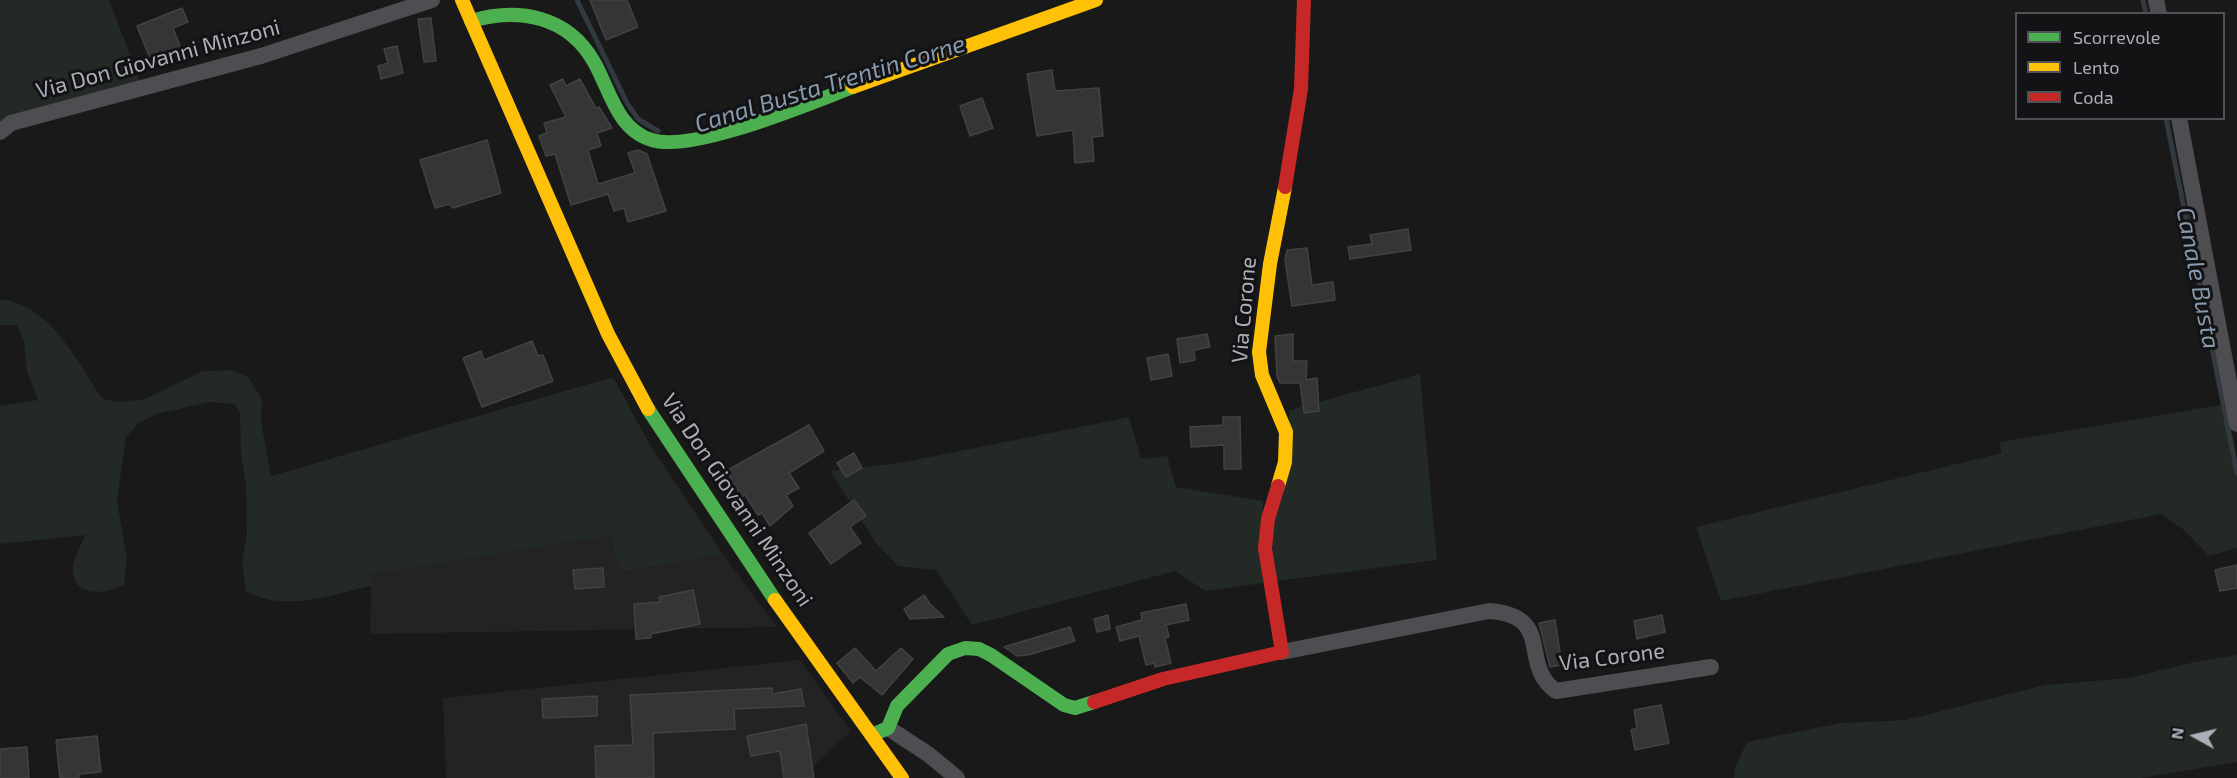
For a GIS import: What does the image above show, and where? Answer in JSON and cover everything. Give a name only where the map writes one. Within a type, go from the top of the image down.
[{"type":"street","name":"Via Don Giovanni Minzoni","points":[[0,132],[11,123],[261,56],[432,0]]},
{"type":"street","name":"Via Don Giovanni Minzoni","points":[[462,0],[608,334],[655,423],[719,520],[902,778]]},
{"type":"street","points":[[471,21],[511,11],[550,20],[580,44],[593,61],[608,95],[627,125],[653,141],[680,140],[717,134],[756,122],[1096,0]]},
{"type":"street","name":"Via Corone","points":[[1282,652],[1265,549],[1267,525],[1284,458],[1286,434],[1277,406],[1260,378],[1259,354],[1270,255],[1298,98],[1304,0]]},
{"type":"street","points":[[2179,120],[2237,423]]},
{"type":"street","name":"Via Corone","points":[[888,728],[897,706],[948,654],[965,648],[979,649],[991,655],[1064,705],[1075,708],[1162,679],[1282,652],[1490,611],[1504,612],[1520,619],[1530,627],[1539,669],[1546,683],[1556,691],[1711,667]]},
{"type":"street","points":[[872,735],[888,728],[928,754],[957,778]]},
{"type":"shaded area","points":[[0,0],[109,0],[141,83],[0,125]]},
{"type":"shaded area","points":[[0,299],[18,303],[48,323],[72,352],[103,399],[120,402],[145,399],[203,371],[230,370],[248,377],[262,399],[261,422],[271,476],[613,377],[650,445],[723,554],[621,572],[610,536],[372,574],[371,586],[308,600],[276,601],[261,597],[246,591],[242,562],[247,535],[246,484],[241,455],[240,412],[234,404],[209,402],[156,414],[139,423],[126,437],[117,501],[127,559],[124,584],[103,592],[87,590],[76,582],[73,574],[75,559],[85,535],[0,544],[0,406],[38,400],[27,371],[24,342],[17,325],[0,325]]},
{"type":"shaded area","points":[[1420,374],[1437,560],[1277,581],[1272,540],[1290,410]]},
{"type":"shaded area","points":[[2226,404],[2237,460],[2237,548],[2209,556],[2184,530],[2161,514],[1721,601],[1696,527],[2002,453],[1999,442]]},
{"type":"shaded area","points":[[1129,417],[1141,459],[1167,456],[1176,487],[1263,501],[1263,583],[1205,591],[1175,571],[972,625],[936,570],[898,566],[876,543],[830,471],[899,463]]},
{"type":"shaded area","points":[[610,536],[621,572],[723,554],[777,627],[370,634],[371,574]]},
{"type":"shaded area","points":[[2237,655],[2237,762],[2141,778],[1734,778],[1735,768],[1747,742],[1842,723],[1906,720],[2045,685],[2129,678],[2195,662]]},
{"type":"shaded area","points":[[800,660],[851,731],[800,778],[446,778],[443,698]]},
{"type":"building","points":[[590,0],[627,0],[638,27],[606,40]]},
{"type":"building","points":[[182,8],[188,22],[173,28],[184,56],[154,68],[137,26]]},
{"type":"building","points":[[431,18],[436,61],[424,62],[418,19]]},
{"type":"building","points":[[397,46],[403,73],[381,79],[378,66],[388,63],[384,49]]},
{"type":"building","points":[[1052,70],[1055,91],[1099,88],[1103,136],[1092,137],[1094,161],[1075,163],[1073,130],[1037,136],[1027,74]]},
{"type":"building","points":[[563,79],[566,86],[580,79],[596,108],[599,107],[612,128],[597,133],[601,146],[588,150],[598,184],[635,173],[628,153],[638,150],[647,154],[666,211],[628,222],[624,208],[614,211],[608,194],[571,205],[555,154],[546,156],[539,136],[547,133],[544,123],[566,117],[550,85]]},
{"type":"building","points":[[982,98],[993,128],[970,136],[960,106]]},
{"type":"building","points":[[487,140],[501,193],[453,208],[449,204],[435,208],[420,160]]},
{"type":"building","points":[[1408,229],[1411,250],[1350,259],[1348,247],[1372,244],[1370,235]]},
{"type":"building","points":[[1307,248],[1312,285],[1333,282],[1335,300],[1292,306],[1285,260],[1287,250]]},
{"type":"building","points":[[1207,334],[1210,347],[1194,350],[1195,360],[1180,363],[1177,339]]},
{"type":"building","points":[[1293,334],[1293,361],[1307,361],[1306,380],[1317,378],[1319,411],[1304,413],[1300,383],[1280,383],[1277,376],[1275,336]]},
{"type":"building","points":[[532,341],[538,356],[543,355],[553,381],[482,407],[463,358],[481,351],[484,360]]},
{"type":"building","points":[[1168,354],[1172,376],[1151,380],[1147,358]]},
{"type":"building","points":[[1223,417],[1240,417],[1241,469],[1224,469],[1224,445],[1191,447],[1190,427],[1223,425]]},
{"type":"building","points":[[809,425],[824,451],[789,473],[799,488],[786,495],[793,506],[770,526],[762,513],[758,515],[745,495],[742,497],[726,471]]},
{"type":"building","points":[[854,453],[862,468],[846,477],[837,463]]},
{"type":"building","points":[[854,500],[866,516],[850,527],[861,543],[831,564],[809,533]]},
{"type":"building","points":[[2237,565],[2237,588],[2220,591],[2215,570]]},
{"type":"building","points":[[603,568],[604,587],[575,589],[573,570]]},
{"type":"building","points":[[693,590],[700,624],[651,634],[651,638],[636,639],[634,604],[660,602],[659,597]]},
{"type":"building","points":[[924,595],[944,617],[910,619],[904,609]]},
{"type":"building","points":[[1186,604],[1189,620],[1166,625],[1169,637],[1165,638],[1171,663],[1155,667],[1154,663],[1146,665],[1139,636],[1120,641],[1116,627],[1142,620],[1141,613]]},
{"type":"building","points":[[1108,615],[1110,629],[1097,632],[1094,619]]},
{"type":"building","points":[[1662,615],[1665,632],[1637,639],[1634,621]]},
{"type":"building","points":[[1555,620],[1562,665],[1550,667],[1539,623]]},
{"type":"building","points":[[1070,627],[1075,641],[1017,656],[1004,647]]},
{"type":"building","points":[[855,648],[876,671],[901,648],[913,659],[882,695],[860,677],[853,683],[837,663]]},
{"type":"building","points":[[772,688],[772,694],[801,689],[804,706],[734,709],[735,729],[653,733],[654,778],[596,778],[595,746],[633,745],[630,695]]},
{"type":"building","points":[[597,696],[597,716],[543,718],[542,699]]},
{"type":"building","points":[[1661,705],[1669,743],[1635,750],[1631,730],[1637,728],[1634,710]]},
{"type":"building","points":[[806,724],[814,778],[784,778],[780,751],[751,756],[747,736]]},
{"type":"building","points":[[97,736],[101,772],[79,774],[79,778],[60,778],[56,740]]},
{"type":"building","points":[[27,747],[29,778],[0,778],[0,749]]},
{"type":"waterway","name":"Canal Busta Trentin Corne","points":[[577,0],[627,103],[638,119],[658,131]]},
{"type":"waterway","name":"Canale Busta","points":[[2143,0],[2146,12]]},
{"type":"waterway","name":"Canale Busta","points":[[2166,120],[2237,473]]},
{"type":"traffic: fast","points":[[471,21],[507,15],[524,16],[541,19],[571,34],[594,62],[622,118],[630,128],[652,140],[671,142],[722,133],[853,87]]},
{"type":"traffic: fast","points":[[648,409],[775,600]]},
{"type":"traffic: fast","points":[[872,735],[888,728],[897,706],[948,654],[965,648],[979,649],[991,655],[1064,705],[1075,708],[1094,702]]},
{"type":"traffic: slow","points":[[462,0],[608,334],[648,409]]},
{"type":"traffic: slow","points":[[853,87],[1096,0]]},
{"type":"traffic: slow","points":[[1278,486],[1285,462],[1286,432],[1262,375],[1259,352],[1270,264],[1285,187]]},
{"type":"traffic: slow","points":[[775,600],[902,778]]},
{"type":"traffic: jam","points":[[1285,187],[1301,89],[1304,0]]},
{"type":"traffic: jam","points":[[1094,702],[1163,679],[1282,652],[1265,548],[1268,519],[1278,486]]}]
